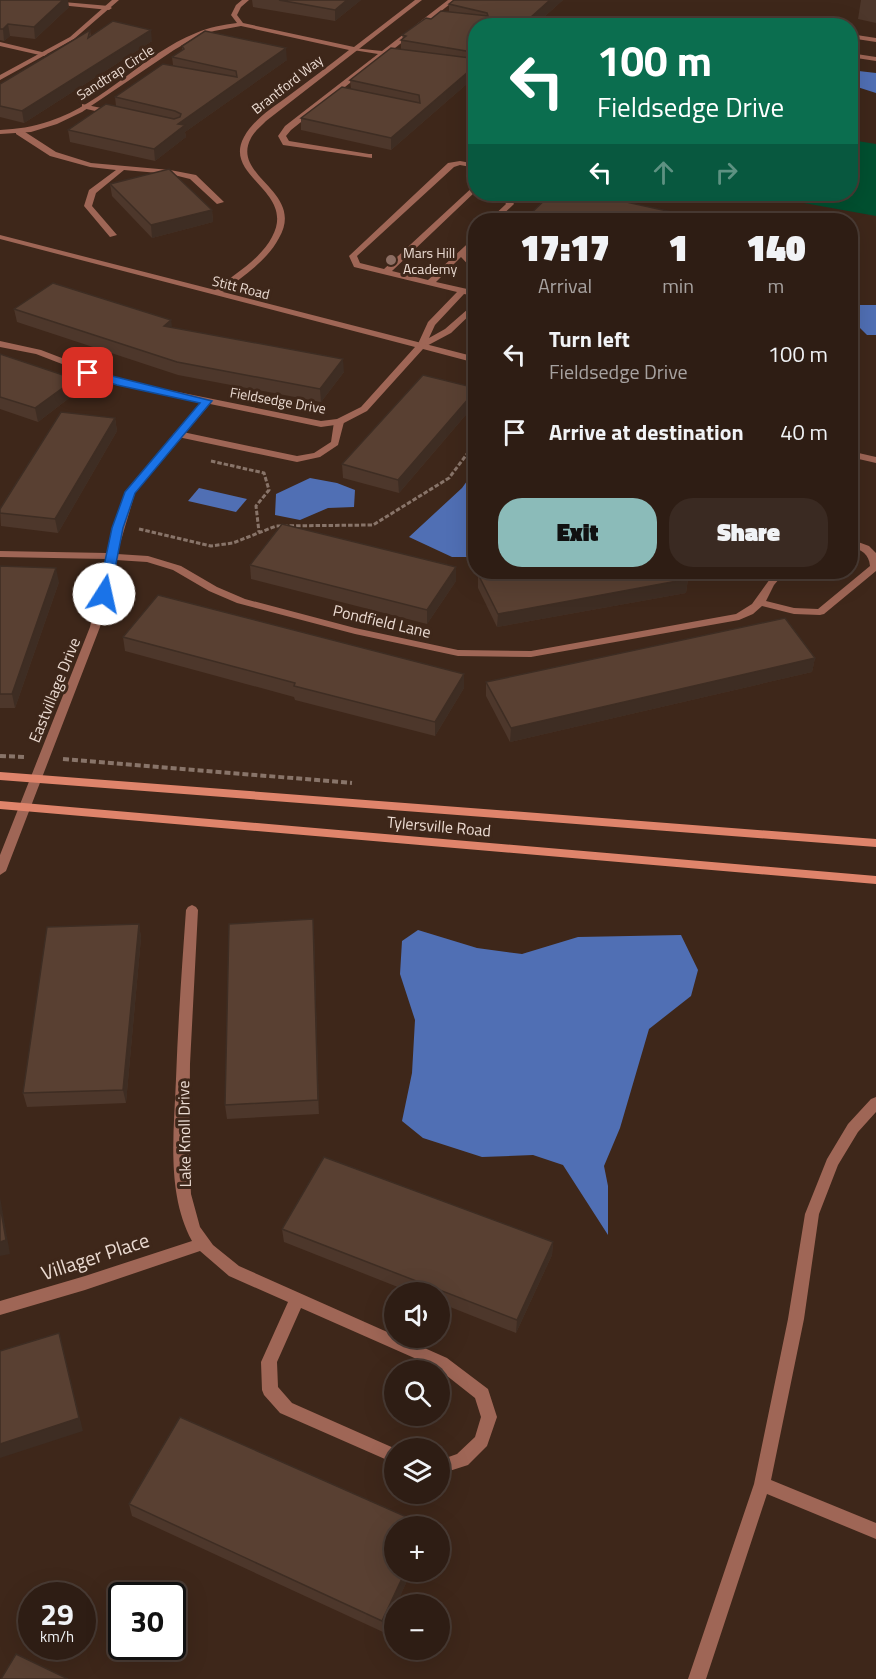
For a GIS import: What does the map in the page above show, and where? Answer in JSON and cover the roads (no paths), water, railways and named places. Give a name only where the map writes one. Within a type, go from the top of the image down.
[{"type":"main road","name":"Tylersville Road","points":[[0,776],[876,843]]},
{"type":"main road","name":"Tylersville Road","points":[[0,805],[876,880]]},
{"type":"street","points":[[0,78],[84,29],[116,0]]},
{"type":"street","points":[[242,24],[234,15],[238,6],[246,0]]},
{"type":"street","name":"Brantford Way","points":[[216,294],[267,249],[282,222],[277,204],[246,165],[242,155],[244,139],[263,119],[419,0]]},
{"type":"street","points":[[369,156],[286,143],[282,136],[288,128],[452,0]]},
{"type":"street","points":[[39,3],[109,8]]},
{"type":"street","points":[[433,16],[443,18]]},
{"type":"street","name":"Sandtrap Circle","points":[[0,132],[19,132],[52,125],[198,34],[242,24],[396,56]]},
{"type":"street","points":[[858,37],[876,40]]},
{"type":"street","points":[[0,44],[44,54]]},
{"type":"street","points":[[858,56],[876,59]]},
{"type":"street","points":[[146,67],[157,69]]},
{"type":"street","points":[[334,93],[344,95]]},
{"type":"street","points":[[85,106],[119,114]]},
{"type":"street","points":[[19,132],[53,154],[90,165],[170,172],[193,177],[220,202]]},
{"type":"street","points":[[468,164],[451,165],[353,256],[357,265],[468,292]]},
{"type":"street","points":[[113,235],[88,206],[92,192],[121,169]]},
{"type":"street","points":[[386,272],[468,194]]},
{"type":"street","points":[[500,213],[510,204],[508,201]]},
{"type":"street","name":"Stitt Road","points":[[0,237],[468,358]]},
{"type":"street","points":[[430,283],[468,245]]},
{"type":"street","points":[[461,252],[468,261]]},
{"type":"street","points":[[421,346],[431,324],[462,291]]},
{"type":"street","points":[[421,346],[448,331],[468,312]]},
{"type":"street","name":"Fieldsedge Drive","points":[[0,344],[38,352],[117,382],[304,422],[339,422],[364,409],[421,346]]},
{"type":"street","name":"Eastvillage Drive","points":[[0,871],[95,627],[122,512],[130,492],[207,401]]},
{"type":"street","points":[[178,434],[297,459],[317,455],[334,443],[339,422]]},
{"type":"street","points":[[858,456],[876,460]]},
{"type":"street","points":[[774,579],[762,603],[794,611],[820,612],[874,567],[874,557],[865,548],[858,545]]},
{"type":"street","name":"Pondfield Lane","points":[[0,555],[111,556],[164,563],[241,602],[355,631],[458,653],[504,655],[567,649],[724,621],[752,611],[762,603]]},
{"type":"street","name":"Lake Knoll Drive","points":[[192,910],[183,1046],[182,1181],[190,1222],[202,1244],[215,1258],[234,1272],[442,1363],[482,1394],[489,1417],[481,1441],[462,1460],[450,1464]]},
{"type":"street","points":[[698,1679],[762,1484],[796,1319],[812,1214],[832,1163],[853,1128],[876,1103]]},
{"type":"street","name":"Villager Place","points":[[0,1308],[85,1283],[202,1244]]},
{"type":"street","points":[[296,1301],[269,1362],[270,1390],[286,1408],[384,1452]]},
{"type":"street","points":[[762,1484],[876,1531]]},
{"type":"water","points":[[858,71],[876,73],[876,93],[858,87]]},
{"type":"water","points":[[876,305],[876,335],[867,335],[858,326],[858,306]]},
{"type":"water","points":[[310,478],[337,483],[355,490],[354,507],[328,508],[300,520],[275,515],[276,494]]},
{"type":"water","points":[[468,480],[468,557],[452,557],[409,537]]},
{"type":"water","points":[[199,488],[247,499],[236,512],[188,501]]},
{"type":"water","points":[[418,930],[477,948],[522,954],[578,937],[681,935],[698,970],[691,996],[649,1029],[620,1128],[604,1166],[608,1186],[608,1235],[563,1165],[533,1155],[482,1157],[423,1138],[402,1121],[412,1073],[415,1020],[400,974],[402,941]]},
{"type":"place","name":"Mars Hill Academy","points":[[391,260]]}]
